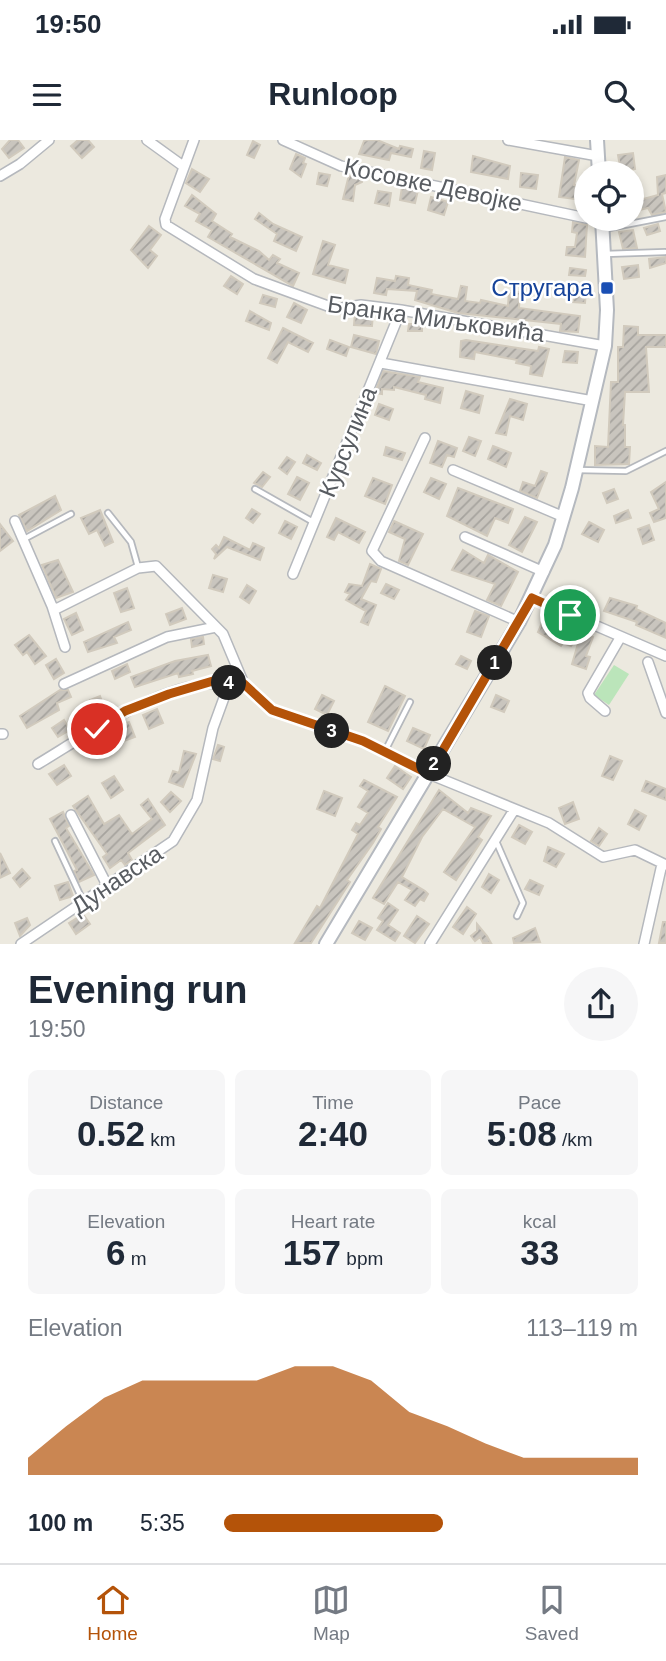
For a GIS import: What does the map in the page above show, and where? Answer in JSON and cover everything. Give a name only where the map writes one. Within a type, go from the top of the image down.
[{"type":"main road","points":[[597,140],[598,161]]},
{"type":"main road","points":[[326,943],[519,622],[544,572],[564,517],[605,346],[604,254],[599,231]]},
{"type":"street","points":[[0,176],[20,164],[49,140]]},
{"type":"street","points":[[147,140],[183,166]]},
{"type":"street","name":"Бранка Миљковића","points":[[194,140],[165,219],[166,225],[254,279],[336,309],[361,305],[401,310],[605,346]]},
{"type":"street","name":"Косовке Девојке","points":[[283,140],[341,166],[574,216]]},
{"type":"street","points":[[508,140],[598,156]]},
{"type":"street","name":"Курсулина","points":[[293,573],[401,310]]},
{"type":"street","points":[[381,363],[593,401]]},
{"type":"street","points":[[425,438],[372,551],[381,561],[519,622]]},
{"type":"street","points":[[453,470],[564,517]]},
{"type":"street","points":[[15,521],[52,606],[65,647]]},
{"type":"street","points":[[465,537],[544,572]]},
{"type":"street","points":[[52,606],[59,610],[138,568],[156,566],[223,634],[241,685]]},
{"type":"street","points":[[532,598],[666,656]]},
{"type":"street","points":[[64,684],[167,637],[216,627]]},
{"type":"street","points":[[605,711],[588,693],[620,638]]},
{"type":"street","points":[[648,662],[666,713]]},
{"type":"street","points":[[38,764],[125,711],[213,681],[241,685],[272,710],[363,741],[429,774],[548,823],[603,857],[635,850],[664,865],[644,943]]},
{"type":"street","name":"Дунавска","points":[[22,943],[161,852],[185,826],[197,800],[213,728],[225,695],[241,685]]},
{"type":"street","points":[[430,943],[514,810]]},
{"type":"street","points":[[71,815],[108,887]]},
{"type":"lane","points":[[644,218],[666,217]]},
{"type":"lane","points":[[604,254],[665,252]]},
{"type":"lane","points":[[576,470],[626,471],[666,451]]},
{"type":"lane","points":[[255,489],[315,523]]},
{"type":"lane","points":[[108,513],[131,542],[138,568]]},
{"type":"lane","points":[[23,540],[71,514]]},
{"type":"lane","points":[[385,752],[410,702]]},
{"type":"lane","points":[[495,840],[523,903],[516,916]]},
{"type":"lane","points":[[55,841],[84,904]]},
{"type":"green space","points":[[614,665],[629,674],[609,705],[594,695]]},
{"type":"building","points":[[10,140],[18,140],[24,148],[9,158],[2,149]]},
{"type":"building","points":[[78,140],[88,140],[94,147],[82,158],[71,146]]},
{"type":"building","points":[[377,140],[399,149],[400,146],[413,149],[411,157],[391,153],[389,160],[359,154],[364,141]]},
{"type":"building","points":[[253,141],[260,145],[254,158],[247,155]]},
{"type":"building","points":[[424,151],[435,153],[432,170],[421,168]]},
{"type":"building","points":[[633,153],[634,161],[619,161],[618,155]]},
{"type":"building","points":[[296,154],[305,158],[303,163],[306,164],[301,177],[290,169]]},
{"type":"building","points":[[473,156],[510,166],[508,179],[471,172]]},
{"type":"building","points":[[565,157],[579,160],[574,161],[574,199],[559,197]]},
{"type":"building","points":[[192,169],[209,179],[200,192],[186,183]]},
{"type":"building","points":[[319,173],[330,175],[327,186],[317,184]]},
{"type":"building","points":[[521,173],[538,175],[536,189],[520,187]]},
{"type":"building","points":[[349,175],[363,178],[362,182],[355,185],[353,201],[343,199]]},
{"type":"building","points":[[666,175],[666,193],[662,194],[666,212],[652,215],[648,208],[644,209],[644,199],[658,195],[657,177]]},
{"type":"building","points":[[402,187],[418,190],[415,203],[400,200]]},
{"type":"building","points":[[378,191],[391,193],[389,206],[375,203]]},
{"type":"building","points":[[192,195],[216,214],[212,221],[232,234],[230,237],[259,251],[269,260],[273,255],[280,259],[277,263],[299,273],[293,286],[208,237],[212,230],[196,221],[200,214],[185,206]]},
{"type":"building","points":[[431,197],[448,202],[444,215],[428,210]]},
{"type":"building","points":[[259,213],[273,224],[302,237],[296,251],[274,241],[277,234],[255,219]]},
{"type":"building","points":[[573,222],[574,231],[587,231],[585,257],[566,255],[567,247],[575,247],[577,233],[572,232]]},
{"type":"building","points":[[658,224],[660,231],[647,235],[644,228]]},
{"type":"building","points":[[149,226],[161,235],[150,250],[157,256],[148,268],[131,250]]},
{"type":"building","points":[[633,231],[637,248],[623,249],[619,232]]},
{"type":"building","points":[[323,241],[335,245],[328,265],[348,270],[345,283],[313,274]]},
{"type":"building","points":[[666,257],[666,263],[650,268],[649,259]]},
{"type":"building","points":[[638,265],[639,277],[624,279],[622,267]]},
{"type":"building","points":[[570,268],[586,270],[585,276],[569,275]]},
{"type":"building","points":[[231,276],[243,284],[237,294],[224,286]]},
{"type":"building","points":[[396,276],[409,278],[408,285],[432,290],[431,294],[458,299],[461,286],[467,287],[465,301],[480,303],[481,300],[508,306],[509,291],[520,292],[519,308],[580,316],[578,332],[560,331],[561,324],[458,313],[415,300],[417,291],[387,289],[386,295],[374,293],[377,278],[395,281]]},
{"type":"building","points":[[574,291],[586,292],[585,303],[573,302]]},
{"type":"building","points":[[263,295],[277,299],[275,307],[260,303]]},
{"type":"building","points":[[294,303],[307,310],[301,323],[287,317]]},
{"type":"building","points":[[250,311],[271,323],[269,330],[246,321]]},
{"type":"building","points":[[355,313],[373,314],[372,326],[354,325]]},
{"type":"building","points":[[409,324],[422,324],[422,331],[408,331]]},
{"type":"building","points":[[624,326],[638,327],[638,335],[666,335],[666,347],[646,347],[649,392],[625,392],[623,425],[625,447],[630,447],[629,464],[595,465],[595,446],[608,447],[611,382],[618,382],[618,347],[623,347]]},
{"type":"building","points":[[283,328],[313,343],[308,352],[288,342],[277,363],[268,358]]},
{"type":"building","points":[[354,335],[379,341],[376,354],[351,347]]},
{"type":"building","points":[[330,340],[349,347],[346,356],[327,349]]},
{"type":"building","points":[[461,341],[538,351],[539,347],[549,349],[542,376],[530,374],[531,366],[516,363],[517,360],[475,352],[474,359],[460,357]]},
{"type":"building","points":[[565,351],[578,352],[577,363],[563,362]]},
{"type":"building","points":[[383,371],[420,377],[418,382],[443,388],[440,403],[425,399],[426,395],[394,387],[394,390],[382,389],[382,394],[375,393]]},
{"type":"building","points":[[466,391],[483,396],[479,413],[461,408]]},
{"type":"building","points":[[510,399],[527,404],[523,420],[510,416],[506,435],[496,433]]},
{"type":"building","points":[[379,404],[393,409],[389,420],[375,415]]},
{"type":"building","points":[[469,437],[481,441],[475,456],[463,451]]},
{"type":"building","points":[[438,441],[457,448],[454,457],[447,455],[442,467],[430,463]]},
{"type":"building","points":[[493,446],[511,453],[506,467],[488,459]]},
{"type":"building","points":[[386,447],[405,453],[402,460],[384,455]]},
{"type":"building","points":[[307,455],[321,463],[317,470],[303,463]]},
{"type":"building","points":[[287,457],[295,462],[287,474],[279,468]]},
{"type":"building","points":[[541,471],[547,473],[537,498],[520,491],[523,482],[535,486]]},
{"type":"building","points":[[263,472],[270,477],[262,487],[254,483]]},
{"type":"building","points":[[297,477],[309,483],[300,500],[288,494]]},
{"type":"building","points":[[373,478],[392,485],[385,504],[365,496]]},
{"type":"building","points":[[431,478],[446,484],[439,499],[424,492]]},
{"type":"building","points":[[666,482],[666,518],[654,522],[650,513],[659,509],[651,492]]},
{"type":"building","points":[[458,488],[513,509],[508,523],[495,518],[487,536],[447,516]]},
{"type":"building","points":[[614,489],[618,499],[607,503],[603,493]]},
{"type":"building","points":[[55,496],[61,510],[27,531],[19,515]]},
{"type":"building","points":[[252,509],[260,514],[253,523],[246,518]]},
{"type":"building","points":[[100,510],[113,542],[105,546],[97,530],[89,534],[81,518]]},
{"type":"building","points":[[628,510],[631,518],[616,523],[614,516]]},
{"type":"building","points":[[525,517],[537,522],[522,552],[509,545]]},
{"type":"building","points":[[336,518],[365,532],[359,543],[338,532],[334,540],[327,537]]},
{"type":"building","points":[[285,521],[297,527],[291,539],[279,533]]},
{"type":"building","points":[[394,521],[423,534],[408,565],[399,561],[405,539],[389,532]]},
{"type":"building","points":[[589,522],[604,530],[598,542],[582,534]]},
{"type":"building","points":[[0,524],[13,541],[0,551]]},
{"type":"building","points":[[649,525],[654,540],[643,544],[638,529]]},
{"type":"building","points":[[224,537],[250,550],[253,543],[264,548],[260,560],[227,547],[214,559],[216,554],[212,549],[216,545],[219,548]]},
{"type":"building","points":[[463,550],[484,563],[488,555],[518,572],[501,606],[487,600],[495,584],[452,570]]},
{"type":"building","points":[[58,560],[73,592],[56,598],[42,565]]},
{"type":"building","points":[[370,564],[381,569],[376,582],[371,581],[361,599],[376,605],[368,625],[361,622],[366,611],[346,600],[350,594],[345,592],[349,584],[362,586]]},
{"type":"building","points":[[213,575],[227,579],[223,592],[209,588]]},
{"type":"building","points":[[386,584],[399,590],[394,599],[381,593]]},
{"type":"building","points":[[247,585],[256,591],[249,603],[240,597]]},
{"type":"building","points":[[127,588],[134,608],[121,612],[114,593]]},
{"type":"building","points":[[610,598],[637,606],[636,609],[666,623],[666,638],[636,625],[637,622],[604,611]]},
{"type":"building","points":[[182,608],[186,619],[170,625],[166,614]]},
{"type":"building","points":[[475,611],[489,616],[481,637],[467,632]]},
{"type":"building","points":[[76,613],[83,630],[72,635],[64,619]]},
{"type":"building","points":[[544,618],[557,623],[554,631],[573,643],[571,646],[563,643],[561,646],[538,632]]},
{"type":"building","points":[[128,622],[131,630],[114,637],[117,643],[88,652],[84,642]]},
{"type":"building","points":[[581,633],[593,637],[586,656],[590,657],[586,669],[572,664]]},
{"type":"building","points":[[29,635],[46,656],[35,664],[27,652],[23,655],[15,645]]},
{"type":"building","points":[[203,637],[204,644],[192,647],[191,639]]},
{"type":"building","points":[[208,655],[211,666],[192,671],[193,674],[179,677],[178,673],[135,687],[131,677],[175,661]]},
{"type":"building","points":[[461,656],[471,661],[467,669],[456,664]]},
{"type":"building","points":[[56,659],[64,673],[54,679],[46,665]]},
{"type":"building","points":[[127,664],[130,672],[115,679],[112,671]]},
{"type":"building","points":[[385,686],[405,696],[388,731],[368,722]]},
{"type":"building","points":[[60,690],[68,690],[71,697],[57,703],[59,710],[27,728],[20,716]]},
{"type":"building","points":[[322,695],[334,701],[327,715],[315,709]]},
{"type":"building","points":[[496,695],[509,701],[504,712],[491,707]]},
{"type":"building","points":[[100,696],[106,713],[95,718],[90,700]]},
{"type":"building","points":[[157,709],[163,723],[149,729],[143,715]]},
{"type":"building","points":[[64,720],[70,730],[58,737],[52,728]]},
{"type":"building","points":[[129,722],[135,737],[124,741],[118,726]]},
{"type":"building","points":[[413,728],[430,735],[424,749],[407,741]]},
{"type":"building","points":[[98,737],[105,750],[96,755],[88,742]]},
{"type":"building","points":[[218,745],[224,747],[220,761],[213,759]]},
{"type":"building","points":[[184,751],[196,754],[183,787],[169,782],[173,771],[179,773]]},
{"type":"building","points":[[610,756],[622,761],[613,780],[602,776]]},
{"type":"building","points":[[64,765],[71,776],[57,785],[49,774]]},
{"type":"building","points":[[395,766],[411,777],[403,789],[387,778]]},
{"type":"building","points":[[114,776],[123,790],[111,798],[102,783]]},
{"type":"building","points":[[364,780],[397,797],[378,827],[381,829],[373,843],[347,880],[350,882],[311,943],[295,943],[317,906],[320,908],[358,834],[352,830],[356,823],[360,825],[368,813],[358,807],[368,791],[360,786]]},
{"type":"building","points":[[646,781],[666,789],[666,800],[642,791]]},
{"type":"building","points":[[439,790],[468,813],[471,808],[491,816],[478,837],[482,840],[456,880],[444,872],[475,827],[443,809],[422,837],[402,877],[428,894],[424,901],[420,899],[415,906],[405,900],[412,890],[398,882],[384,904],[373,898]]},
{"type":"building","points":[[324,791],[342,798],[335,816],[317,809]]},
{"type":"building","points":[[171,792],[181,801],[170,812],[161,802]]},
{"type":"building","points":[[88,796],[104,824],[119,815],[132,834],[152,819],[141,805],[148,799],[165,825],[128,853],[132,860],[125,865],[121,860],[110,868],[103,857],[107,854],[73,806]]},
{"type":"building","points":[[573,802],[579,819],[565,824],[559,808]]},
{"type":"building","points":[[635,810],[646,816],[639,830],[628,824]]},
{"type":"building","points":[[63,812],[69,826],[66,828],[94,875],[79,882],[74,871],[77,870],[50,819]]},
{"type":"building","points":[[519,825],[532,832],[525,844],[512,837]]},
{"type":"building","points":[[599,828],[607,834],[599,846],[591,841]]},
{"type":"building","points":[[548,847],[564,854],[556,867],[544,861]]},
{"type":"building","points":[[0,853],[10,873],[0,878]]},
{"type":"building","points":[[22,869],[30,878],[20,887],[13,878]]},
{"type":"building","points":[[489,874],[499,880],[491,893],[482,887]]},
{"type":"building","points":[[530,880],[543,886],[539,895],[525,889]]},
{"type":"building","points":[[68,882],[73,896],[60,900],[55,886]]},
{"type":"building","points":[[388,903],[398,910],[388,925],[400,933],[395,941],[377,930],[383,921],[378,918]]},
{"type":"building","points":[[467,907],[476,914],[463,934],[453,927]]},
{"type":"building","points":[[83,914],[90,924],[76,934],[69,923]]},
{"type":"building","points":[[417,916],[429,924],[415,943],[404,936]]},
{"type":"building","points":[[27,918],[30,925],[20,936],[15,923]]},
{"type":"building","points":[[359,921],[372,928],[365,940],[352,933]]},
{"type":"building","points":[[663,922],[666,922],[666,943],[659,943]]},
{"type":"building","points":[[477,924],[491,943],[483,943],[480,937],[475,941],[471,936],[477,931]]},
{"type":"building","points":[[535,928],[540,942],[514,943],[513,938]]},
{"type":"place","name":"Стругара","points":[[607,288]]},
{"type":"route","points":[[97,729],[125,711],[169,694],[213,681],[244,684],[272,710],[363,741],[429,774],[532,598],[570,615]]}]
